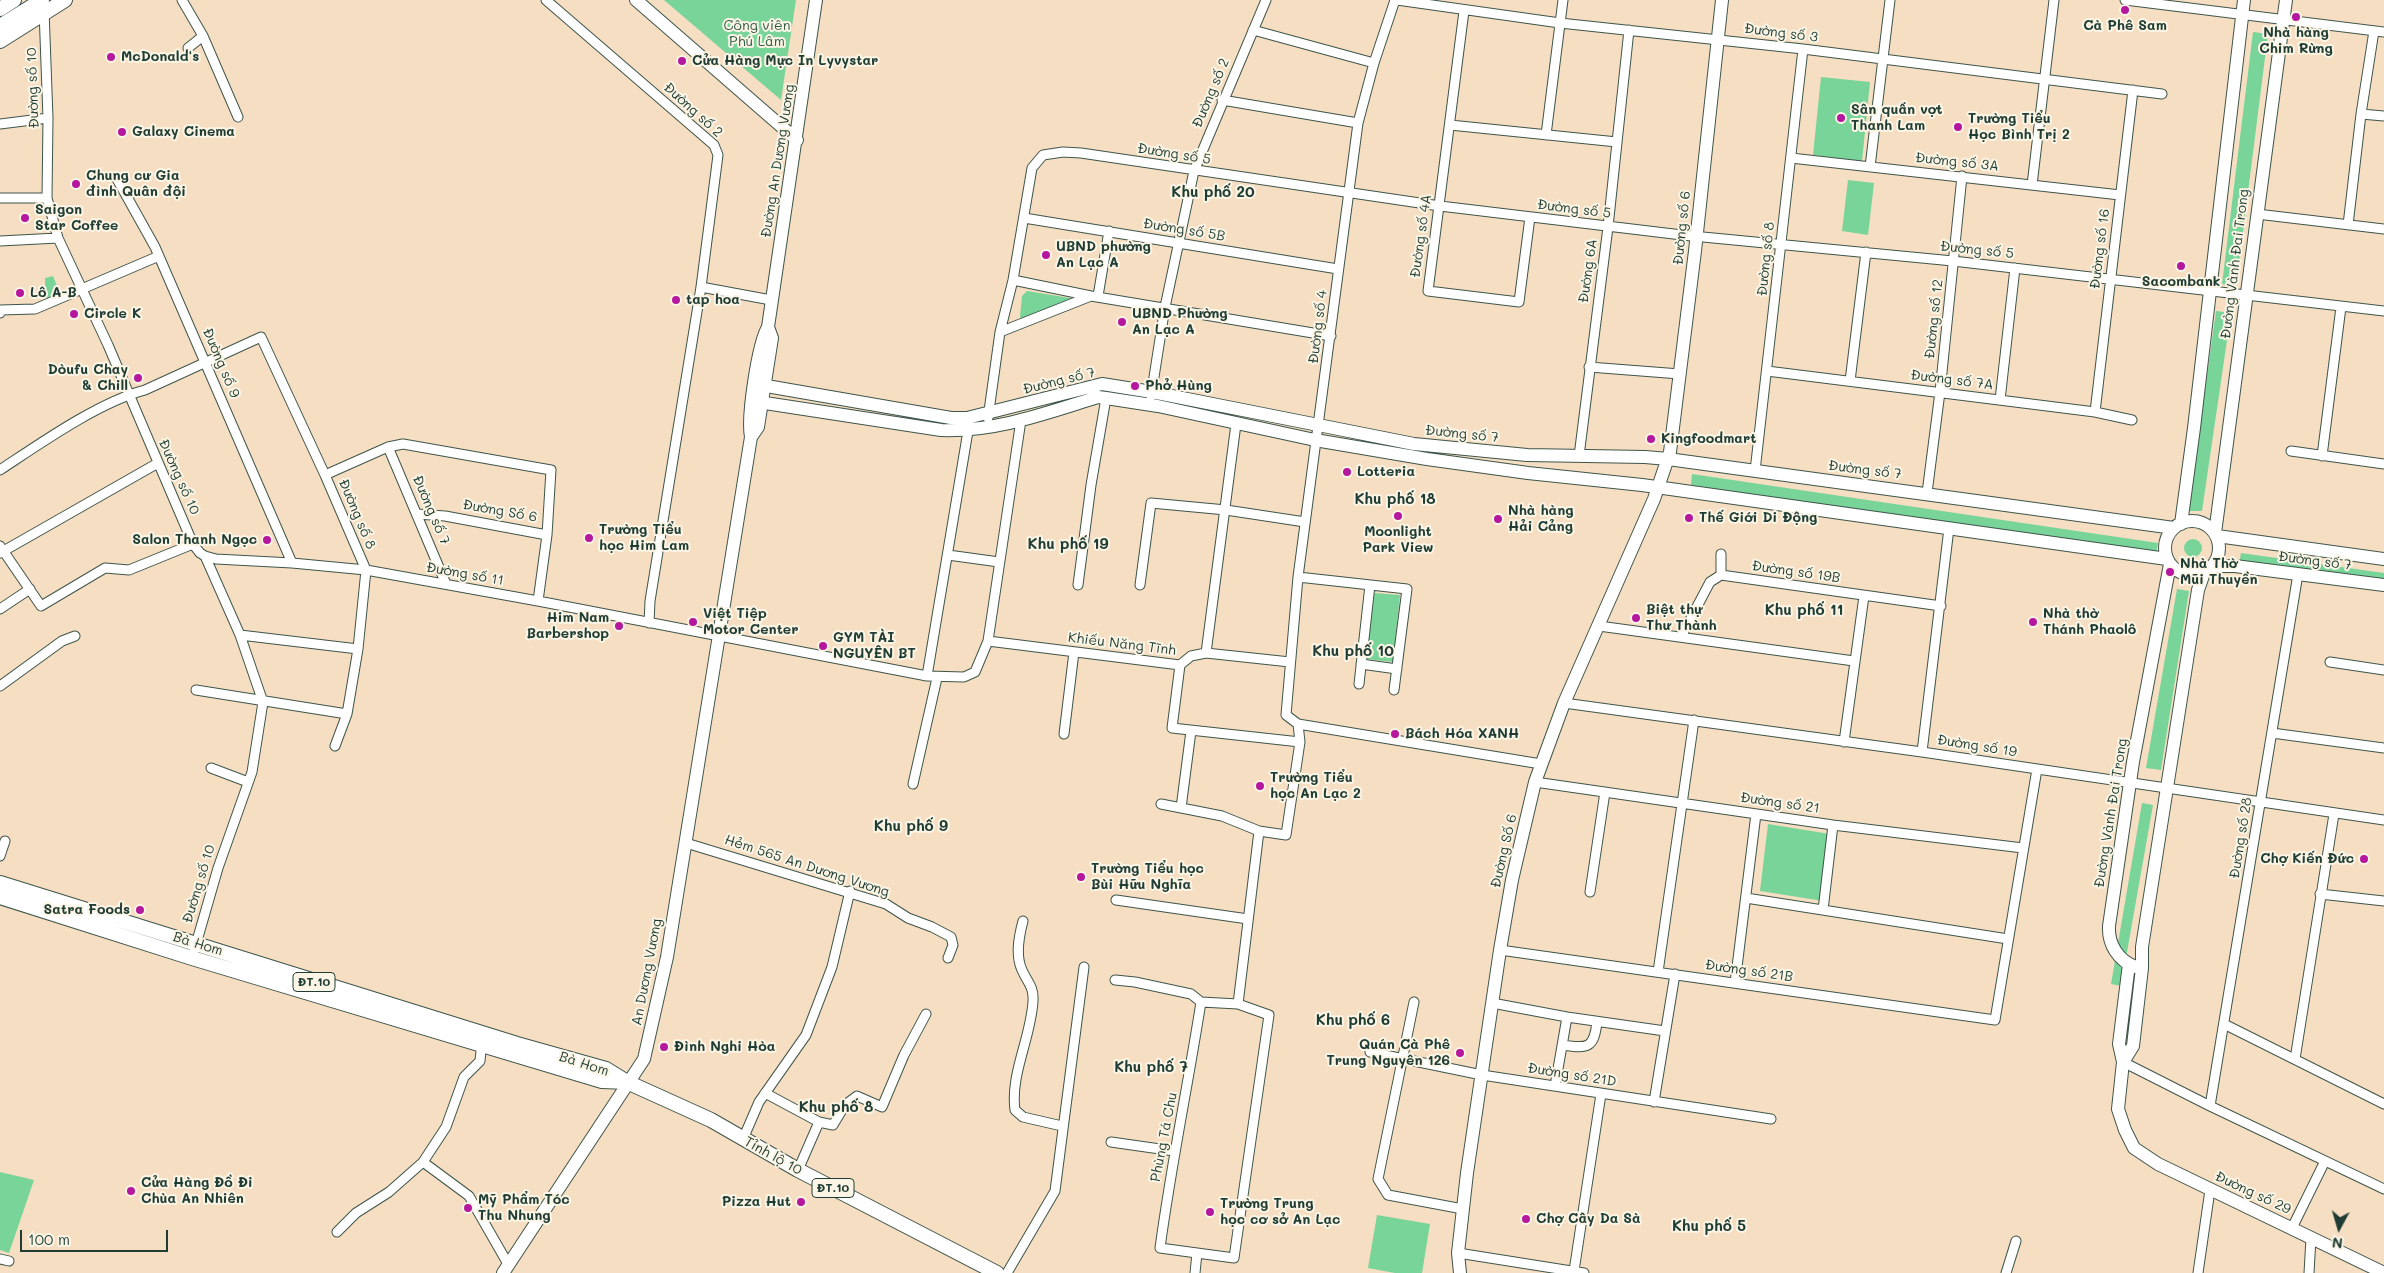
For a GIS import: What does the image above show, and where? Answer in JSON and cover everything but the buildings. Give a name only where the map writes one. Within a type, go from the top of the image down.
[{"type":"main road","points":[[0,8],[14,0]]},
{"type":"main road","points":[[0,26],[43,4],[65,0]]},
{"type":"main road","points":[[636,0],[797,140]]},
{"type":"main road","name":"Đường An Dương Vương","points":[[719,637],[752,437],[749,426],[757,402],[759,385],[772,338],[768,327],[771,300],[797,140],[816,0]]},
{"type":"main road","name":"Đường số 6","points":[[1668,459],[1680,374],[1716,39],[1722,0]]},
{"type":"main road","name":"Đường Vành Đai Trong","points":[[2177,526],[2194,428],[2244,0]]},
{"type":"main road","name":"Đường Vành Đai Trong","points":[[2216,534],[2286,0]]},
{"type":"main road","points":[[0,41],[43,4]]},
{"type":"main road","name":"Đường số 7","points":[[759,385],[951,418],[967,418],[1102,384],[1236,424],[1315,440],[1528,473],[1659,487],[1949,528],[2169,562]]},
{"type":"main road","name":"Đường số 7","points":[[757,402],[942,430],[968,431],[1021,420],[1098,397],[1151,398],[1414,444],[1527,455],[1668,459],[2177,526]]},
{"type":"main road","name":"Đường Số 6","points":[[1460,1273],[1458,1253],[1463,1209],[1500,950],[1512,880],[1535,782],[1564,703],[1659,487],[1668,459]]},
{"type":"main road","points":[[2123,1062],[2133,1046],[2142,968],[2142,947],[2198,590],[2220,552],[2216,534],[2201,523],[2193,521],[2177,526],[2166,543],[2169,562],[2185,575],[2208,570]]},
{"type":"main road","name":"Đường số 7","points":[[2216,534],[2384,559]]},
{"type":"main road","name":"Đường Vành Đai Trong","points":[[2129,964],[2112,947],[2109,932],[2130,782],[2169,562]]},
{"type":"main road","name":"Đường số 7","points":[[2208,570],[2235,566],[2384,585]]},
{"type":"main road","name":"An Dương Vương","points":[[506,1269],[627,1082],[644,1059],[667,957],[719,637]]},
{"type":"main road","name":"Bà Hom","points":[[0,883],[196,944],[602,1081],[627,1082]]},
{"type":"main road","name":"Bà Hom","points":[[0,899],[192,958],[482,1039]]},
{"type":"main road","points":[[2123,1062],[2119,1044],[2129,964],[2142,968]]},
{"type":"main road","name":"Đường số 29","points":[[2123,1062],[2118,1105],[2123,1126],[2131,1143],[2138,1152],[2210,1190],[2384,1273]]},
{"type":"main road","name":"Tỉnh lộ 10","points":[[627,1082],[711,1120],[798,1170],[997,1273]]},
{"type":"street","points":[[182,0],[204,36],[238,116]]},
{"type":"street","name":"Đường số 2","points":[[546,0],[714,145],[718,155],[701,287],[650,601],[649,623]]},
{"type":"street","name":"Đường số 2","points":[[1151,398],[1165,307],[1194,171],[1222,100],[1266,0]]},
{"type":"street","name":"Đường số 3","points":[[1396,0],[1560,23],[1803,49],[2162,94]]},
{"type":"street","name":"Đường số 4","points":[[1290,662],[1298,577],[1315,440],[1331,336],[1358,123],[1374,63],[1396,0]]},
{"type":"street","points":[[1546,135],[1563,0]]},
{"type":"street","points":[[1870,167],[1890,0]]},
{"type":"street","points":[[2032,185],[2054,0]]},
{"type":"street","points":[[2125,0],[2384,32]]},
{"type":"street","name":"Đường số 10","points":[[43,4],[48,118],[47,198],[58,238],[194,544],[200,553],[205,556],[240,635],[263,702],[252,772],[218,868],[192,958]]},
{"type":"street","name":"Đường số 4A","points":[[1464,10],[1428,291],[1519,302],[1530,217]]},
{"type":"street","points":[[1253,30],[1374,63]]},
{"type":"street","name":"Đường 6A","points":[[1579,456],[1608,227],[1629,30]]},
{"type":"street","points":[[2348,225],[2361,114],[2374,31]]},
{"type":"street","points":[[188,48],[204,36]]},
{"type":"street","name":"Đường số 8","points":[[1755,471],[1803,49]]},
{"type":"street","name":"Đường số 16","points":[[2095,412],[2133,90]]},
{"type":"street","points":[[1222,100],[1358,123]]},
{"type":"street","points":[[2361,114],[2384,116]]},
{"type":"street","points":[[0,124],[48,118]]},
{"type":"street","points":[[1450,125],[1617,142]]},
{"type":"street","name":"Đường số 5","points":[[988,428],[988,414],[1000,332],[1013,280],[1032,168],[1043,155],[1063,152],[1081,153],[1440,206],[1608,227],[1954,261],[2384,311]]},
{"type":"street","name":"Đường số 3A","points":[[1791,158],[2120,195]]},
{"type":"street","name":"Đường số 12","points":[[1927,494],[1940,392],[1962,176]]},
{"type":"street","name":"Đường số 9","points":[[117,179],[159,256],[292,563]]},
{"type":"street","points":[[0,198],[47,198]]},
{"type":"street","points":[[2257,214],[2384,229]]},
{"type":"street","name":"Đường số 5B","points":[[1024,218],[1338,269]]},
{"type":"street","points":[[1095,296],[1109,231]]},
{"type":"street","points":[[0,241],[58,238]]},
{"type":"street","points":[[1850,381],[1866,252]]},
{"type":"street","points":[[0,313],[0,310],[34,309],[159,256]]},
{"type":"street","points":[[2000,400],[2015,268]]},
{"type":"street","points":[[1013,280],[1095,296],[1331,336]]},
{"type":"street","points":[[701,287],[771,300]]},
{"type":"street","points":[[1000,332],[1095,296]]},
{"type":"street","points":[[2322,456],[2341,307]]},
{"type":"street","name":"Đường số 8","points":[[206,362],[261,337],[325,475],[366,570],[358,649],[347,714],[335,746]]},
{"type":"street","points":[[0,470],[56,434],[128,395],[145,390],[206,362]]},
{"type":"street","points":[[1589,366],[1680,374]]},
{"type":"street","name":"Đường số 7A","points":[[1767,371],[2095,412],[2132,420]]},
{"type":"street","points":[[1078,585],[1091,485],[1106,398]]},
{"type":"street","points":[[719,637],[937,678],[964,677],[975,672],[988,641],[1021,420]]},
{"type":"street","points":[[1206,654],[1236,424]]},
{"type":"street","points":[[927,676],[968,431]]},
{"type":"street","points":[[325,475],[388,447],[403,444],[551,470],[548,535],[538,601]]},
{"type":"street","name":"Đường số 7","points":[[388,447],[446,584]]},
{"type":"street","points":[[2291,451],[2384,464]]},
{"type":"street","points":[[158,463],[1,550],[41,606],[105,568],[129,570],[194,544]]},
{"type":"street","points":[[1140,585],[1151,503],[1226,510],[1305,522]]},
{"type":"street","name":"Đường Số 6","points":[[417,514],[445,516],[548,535]]},
{"type":"street","points":[[1922,752],[1949,528]]},
{"type":"street","points":[[1681,637],[1710,582],[1721,575],[1721,554]]},
{"type":"street","points":[[948,555],[999,562]]},
{"type":"street","name":"Đường số 11","points":[[205,556],[216,559],[292,563],[366,570],[538,601],[719,637]]},
{"type":"street","name":"Đường số 28","points":[[2210,1106],[2298,574]]},
{"type":"street","name":"Đường số 19B","points":[[1721,575],[1941,606]]},
{"type":"street","points":[[1298,577],[1407,589],[1394,690]]},
{"type":"street","points":[[1359,684],[1370,585]]},
{"type":"street","points":[[0,609],[30,589]]},
{"type":"street","points":[[1844,742],[1864,596]]},
{"type":"street","points":[[1599,626],[1854,661]]},
{"type":"street","points":[[240,635],[358,649]]},
{"type":"street","points":[[0,686],[62,640],[75,636]]},
{"type":"street","name":"Khiếu Năng Tĩnh","points":[[988,641],[1180,665],[1191,656],[1206,654],[1290,662]]},
{"type":"street","points":[[1064,734],[1074,652]]},
{"type":"street","points":[[1290,662],[1286,715],[1298,724],[1541,764]]},
{"type":"street","points":[[2330,662],[2384,670]]},
{"type":"street","points":[[1361,664],[1397,669]]},
{"type":"street","points":[[1180,665],[1172,728],[1300,742]]},
{"type":"street","points":[[913,784],[937,678]]},
{"type":"street","points":[[196,690],[347,714]]},
{"type":"street","name":"Đường số 19","points":[[1564,703],[1922,752],[2384,820]]},
{"type":"street","points":[[1658,972],[1694,720]]},
{"type":"street","points":[[1161,804],[1222,816],[1259,831],[1286,835],[1300,742],[1298,724]]},
{"type":"street","points":[[1181,808],[1191,731]]},
{"type":"street","points":[[2272,733],[2384,748]]},
{"type":"street","points":[[211,768],[248,782]]},
{"type":"street","points":[[1746,898],[2008,939],[2037,769]]},
{"type":"street","name":"Đường số 21","points":[[1535,782],[1834,825],[2023,848]]},
{"type":"street","points":[[1590,892],[1605,792]]},
{"type":"street","points":[[1735,983],[1756,814]]},
{"type":"street","points":[[2295,1059],[2334,814]]},
{"type":"street","points":[[1823,910],[1834,825]]},
{"type":"street","points":[[1238,1004],[1259,831]]},
{"type":"street","points":[[0,856],[5,841]]},
{"type":"street","name":"Hẻm 565 An Dương Vương","points":[[686,842],[850,891],[886,904],[908,918],[932,926],[951,937],[953,945],[948,958]]},
{"type":"street","points":[[743,1139],[759,1102],[806,1035],[832,967],[850,891]]},
{"type":"street","points":[[2320,894],[2384,901]]},
{"type":"street","points":[[1116,900],[1248,919]]},
{"type":"street","points":[[1023,921],[1018,940],[1021,969],[1031,984],[1033,1001],[1013,1094],[1014,1110],[1023,1117],[1062,1126]]},
{"type":"street","name":"Đường số 21B","points":[[1500,950],[1995,1020],[2008,939]]},
{"type":"street","points":[[1007,1273],[1055,1191],[1084,967]]},
{"type":"street","points":[[1654,1102],[1675,974]]},
{"type":"street","points":[[1115,980],[1135,982],[1191,994],[1201,1002]]},
{"type":"street","name":"Phùng Tá Chu","points":[[1201,1002],[1238,1004],[1269,1015],[1234,1258],[1160,1248],[1174,1152],[1188,1086],[1201,1002]]},
{"type":"street","points":[[1414,1002],[1378,1179],[1388,1195],[1463,1209]]},
{"type":"street","points":[[1492,1003],[1597,1022],[1665,1031]]},
{"type":"street","points":[[765,1093],[819,1122],[833,1125],[845,1105],[857,1096],[882,1107],[904,1055],[926,1014]]},
{"type":"street","points":[[1555,1086],[1567,1017]]},
{"type":"street","points":[[1563,1044],[1581,1048],[1590,1045],[1595,1036],[1597,1022]]},
{"type":"street","points":[[2224,1024],[2384,1104]]},
{"type":"street","points":[[337,1232],[356,1213],[389,1192],[423,1162],[446,1127],[464,1077],[480,1061],[482,1039]]},
{"type":"street","name":"Đường số 21D","points":[[1370,1052],[1482,1075],[1771,1120]]},
{"type":"street","points":[[2123,1062],[2384,1189]]},
{"type":"street","points":[[1574,1271],[1601,1094]]},
{"type":"street","points":[[798,1170],[819,1122]]},
{"type":"street","points":[[1111,1142],[1174,1152]]},
{"type":"street","points":[[2292,1228],[2325,1161]]},
{"type":"street","points":[[423,1162],[469,1196],[506,1269]]},
{"type":"street","points":[[2198,1273],[2210,1190]]},
{"type":"street","points":[[2310,1273],[2311,1238]]},
{"type":"street","points":[[2006,1273],[2016,1241]]},
{"type":"street","points":[[1195,1273],[1198,1253]]},
{"type":"street","points":[[1458,1253],[1584,1273]]},
{"type":"green space","name":"Công viên Phú Lâm","points":[[664,0],[796,0],[781,100]]},
{"type":"green space","points":[[2253,32],[2268,34],[2236,287],[2222,284]]},
{"type":"green space","name":"Sân quần vợt Thanh Lam","points":[[1821,77],[1870,82],[1862,161],[1813,155]]},
{"type":"green space","points":[[1848,180],[1874,183],[1868,235],[1842,231]]},
{"type":"green space","points":[[53,276],[61,296],[46,302],[45,278]]},
{"type":"green space","points":[[1027,291],[1076,299],[1024,320],[1020,317],[1022,296]]},
{"type":"green space","points":[[2216,311],[2231,313],[2202,511],[2188,511]]},
{"type":"green space","points":[[1692,474],[2158,543],[2156,554],[1691,485]]},
{"type":"green space","points":[[2193,539],[2199,542],[2202,548],[2199,554],[2193,557],[2187,554],[2184,548],[2187,542]]},
{"type":"green space","points":[[2241,553],[2384,573],[2384,584],[2239,565]]},
{"type":"green space","points":[[2177,589],[2189,591],[2161,770],[2146,768]]},
{"type":"green space","points":[[1374,593],[1400,595],[1393,662],[1366,659]]},
{"type":"green space","points":[[2142,803],[2153,805],[2121,986],[2111,984]]},
{"type":"green space","points":[[1768,824],[1830,834],[1823,901],[1760,891]]},
{"type":"green space","points":[[0,1172],[34,1180],[9,1253],[0,1250]]},
{"type":"green space","points":[[1377,1215],[1430,1224],[1422,1273],[1395,1273],[1368,1268]]},
{"type":"place","name":"Cà Phê Sam","points":[[2125,10]]},
{"type":"place","name":"Nhà hàng Chim Rừng","points":[[2296,17]]},
{"type":"place","name":"McDonald's","points":[[111,57]]},
{"type":"place","name":"Cửa Hàng Mực In Lyvystar","points":[[682,61]]},
{"type":"place","name":"Sân quần vợt Thanh Lam","points":[[1841,118]]},
{"type":"place","name":"Trường Tiểu Học Bình Trị 2","points":[[1958,127]]},
{"type":"place","name":"Galaxy Cinema","points":[[122,132]]},
{"type":"place","name":"Chung cư Gia đình Quân đội","points":[[76,184]]},
{"type":"place","name":"Saigon Star Coffee","points":[[25,218]]},
{"type":"place","name":"UBND phường An Lạc A","points":[[1046,255]]},
{"type":"place","name":"Sacombank","points":[[2181,266]]},
{"type":"place","name":"Lô A-B","points":[[20,293]]},
{"type":"place","name":"tap hoa","points":[[676,300]]},
{"type":"place","name":"Circle K","points":[[74,314]]},
{"type":"place","name":"UBND Phường An Lạc A","points":[[1122,322]]},
{"type":"place","name":"Dòufu Chay & Chill","points":[[138,378]]},
{"type":"place","name":"Phở Hùng","points":[[1135,386]]},
{"type":"place","name":"Kingfoodmart","points":[[1651,439]]},
{"type":"place","name":"Lotteria","points":[[1347,472]]},
{"type":"place","name":"Moonlight Park View","points":[[1398,516]]},
{"type":"place","name":"Thế Giới Di Động","points":[[1689,518]]},
{"type":"place","name":"Nhà hàng Hải Cảng","points":[[1498,519]]},
{"type":"place","name":"Trường Tiểu học Him Lam","points":[[589,538]]},
{"type":"place","name":"Salon Thanh Ngọc","points":[[267,540]]},
{"type":"place","name":"Nhà Thờ Mũi Thuyền","points":[[2170,572]]},
{"type":"place","name":"Biệt thự Thư Thành","points":[[1636,618]]},
{"type":"place","name":"Việt Tiệp Motor Center","points":[[693,622]]},
{"type":"place","name":"Nhà thờ Thánh Phaolô","points":[[2033,622]]},
{"type":"place","name":"Him Nam Barbershop","points":[[619,626]]},
{"type":"place","name":"GYM TÀI NGUYÊN BT","points":[[823,646]]},
{"type":"place","name":"Bách Hóa XANH","points":[[1395,734]]},
{"type":"place","name":"Trường Tiểu học An Lạc 2","points":[[1260,786]]},
{"type":"place","name":"Chợ Kiến Đức","points":[[2364,859]]},
{"type":"place","name":"Trường Tiểu học Bùi Hữu Nghĩa","points":[[1081,877]]},
{"type":"place","name":"Satra Foods","points":[[140,910]]},
{"type":"place","name":"Đình Nghi Hòa","points":[[664,1047]]},
{"type":"place","name":"Quán Cà Phê Trung Nguyên 126","points":[[1460,1053]]},
{"type":"place","name":"Cửa Hàng Đồ Đi Chùa An Nhiên","points":[[131,1191]]},
{"type":"place","name":"Pizza Hut","points":[[801,1202]]},
{"type":"place","name":"Mỹ Phẩm Tóc Thu Nhung","points":[[468,1208]]},
{"type":"place","name":"Trường Trung học cơ sở An Lạc","points":[[1210,1212]]},
{"type":"place","name":"Chợ Cây Da Sà","points":[[1526,1219]]},
{"type":"district","name":"Khu phố 20","points":[[1213,192]]},
{"type":"district","name":"Khu phố 18","points":[[1395,499]]},
{"type":"district","name":"Khu phố 19","points":[[1068,544]]},
{"type":"district","name":"Khu phố 11","points":[[1804,610]]},
{"type":"district","name":"Khu phố 10","points":[[1353,651]]},
{"type":"district","name":"Khu phố 9","points":[[911,826]]},
{"type":"district","name":"Khu phố 6","points":[[1353,1020]]},
{"type":"district","name":"Khu phố 7","points":[[1151,1067]]},
{"type":"district","name":"Khu phố 8","points":[[836,1107]]},
{"type":"district","name":"Khu phố 5","points":[[1709,1226]]}]
